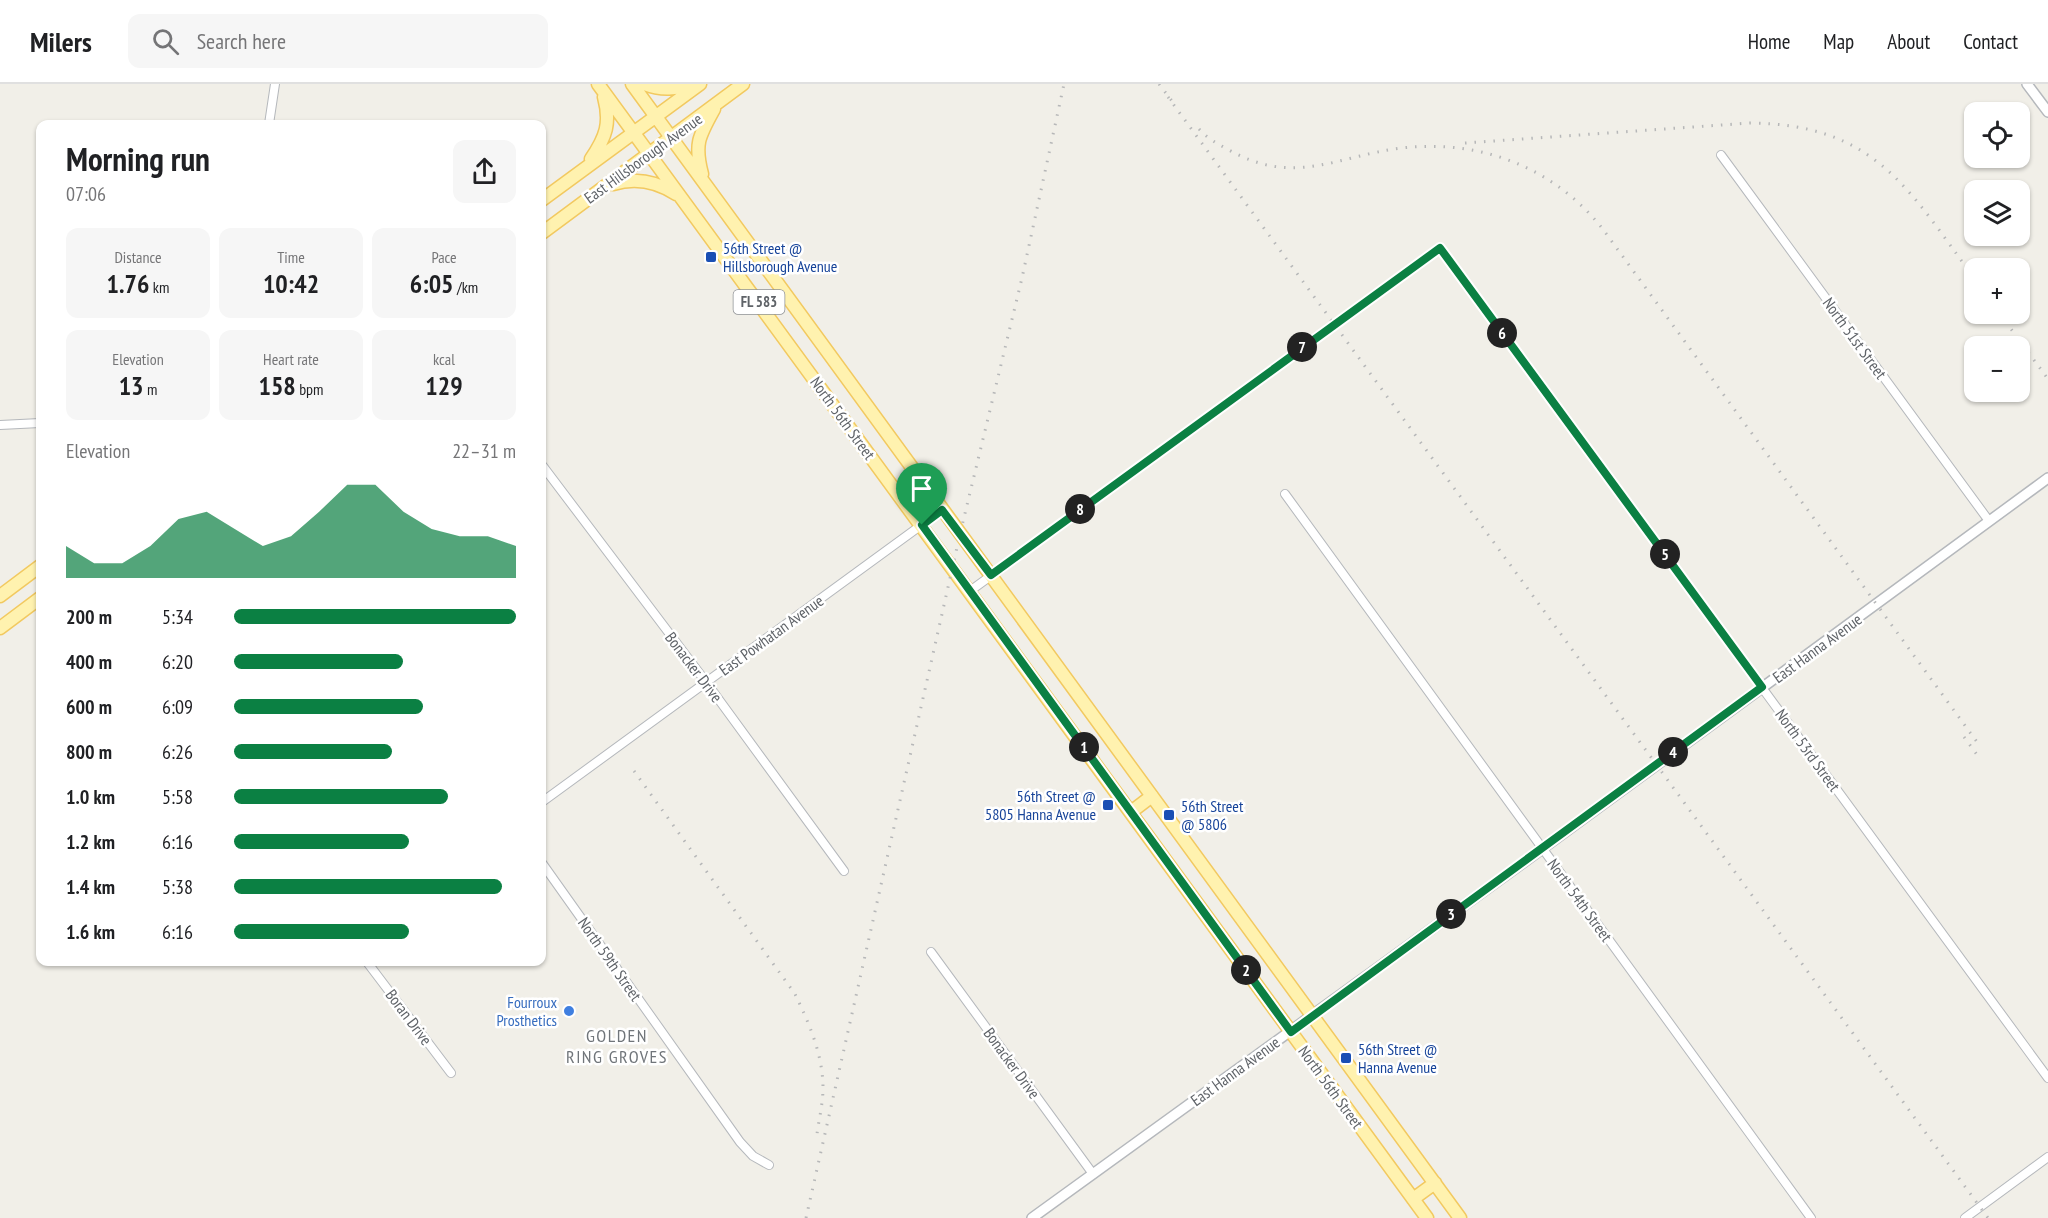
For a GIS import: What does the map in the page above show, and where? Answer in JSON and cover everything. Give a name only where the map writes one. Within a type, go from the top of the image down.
[{"type":"main road","name":"North 56th Street","points":[[632,84],[1460,1218]]},
{"type":"main road","points":[[644,84],[672,90],[695,84]]},
{"type":"main road","name":"East Hillsborough Avenue","points":[[546,197],[700,84]]},
{"type":"main road","name":"East Hillsborough Avenue","points":[[546,230],[744,84]]},
{"type":"main road","name":"North 56th Street","points":[[600,87],[1427,1218]]},
{"type":"main road","points":[[585,168],[601,144],[607,128],[608,113],[600,87]]},
{"type":"main road","points":[[704,181],[697,153],[699,139],[716,104]]},
{"type":"main road","points":[[603,188],[624,181],[647,180],[662,185],[683,199]]},
{"type":"main road","points":[[0,596],[36,569]]},
{"type":"main road","points":[[0,628],[36,601]]},
{"type":"main road","points":[[1131,812],[1152,796]]},
{"type":"main road","points":[[1413,1199],[1435,1183]]},
{"type":"street","points":[[270,120],[274,84]]},
{"type":"street","points":[[2027,84],[2048,112]]},
{"type":"street","name":"North 51st Street","points":[[1721,155],[1989,521]]},
{"type":"street","name":"North 53rd Street","points":[[991,575],[1440,248],[2048,1078]]},
{"type":"street","points":[[0,425],[36,423]]},
{"type":"street","name":"Bonacker Drive","points":[[546,470],[706,682],[844,871]]},
{"type":"street","name":"East Hanna Avenue","points":[[1032,1218],[1291,1032],[2048,478]]},
{"type":"street","name":"North 54th Street","points":[[1285,494],[1811,1218]]},
{"type":"street","name":"East Powhatan Avenue","points":[[546,799],[942,510]]},
{"type":"street","points":[[969,591],[991,575]]},
{"type":"street","name":"North 59th Street","points":[[546,869],[740,1142],[753,1156],[769,1166]]},
{"type":"street","name":"Bonacker Drive","points":[[931,952],[1092,1174]]},
{"type":"street","name":"Boran Drive","points":[[370,966],[451,1073]]},
{"type":"street","points":[[1965,1218],[2048,1157]]},
{"type":"railway","points":[[806,1218],[960,534],[1022,278],[1064,84]]},
{"type":"railway","points":[[1159,84],[1172,101]]},
{"type":"railway","points":[[1168,97],[1988,1218]]},
{"type":"railway","points":[[1465,143],[1750,123],[1793,126],[1828,135],[1858,149],[1884,167],[1929,216],[1964,264]]},
{"type":"railway","points":[[1199,129],[1229,150],[1253,161],[1275,166],[1295,168],[1316,166],[1402,148],[1431,146],[1459,148],[1487,153],[1513,162],[1561,188],[1602,228],[1977,742]]},
{"type":"railway","points":[[2007,324],[2048,379]]},
{"type":"railway","points":[[1964,737],[1978,756]]},
{"type":"railway","points":[[634,771],[795,994],[810,1028],[821,1063],[823,1094],[817,1134]]},
{"type":"place","name":"56th Street @ Hillsborough Avenue","points":[[711,257]]},
{"type":"place","name":"56th Street @ 5805 Hanna Avenue","points":[[1108,805]]},
{"type":"place","name":"56th Street @ 5806","points":[[1169,815]]},
{"type":"place","name":"Fourroux Prosthetics","points":[[569,1011]]},
{"type":"place","name":"56th Street @ Hanna Avenue","points":[[1346,1058]]},
{"type":"district","name":"GOLDEN RING GROVES","points":[[617,1046]]},
{"type":"route","points":[[1440,248],[1762,687],[1291,1032],[952,570],[922,525],[942,510],[991,575],[1440,248]]}]
